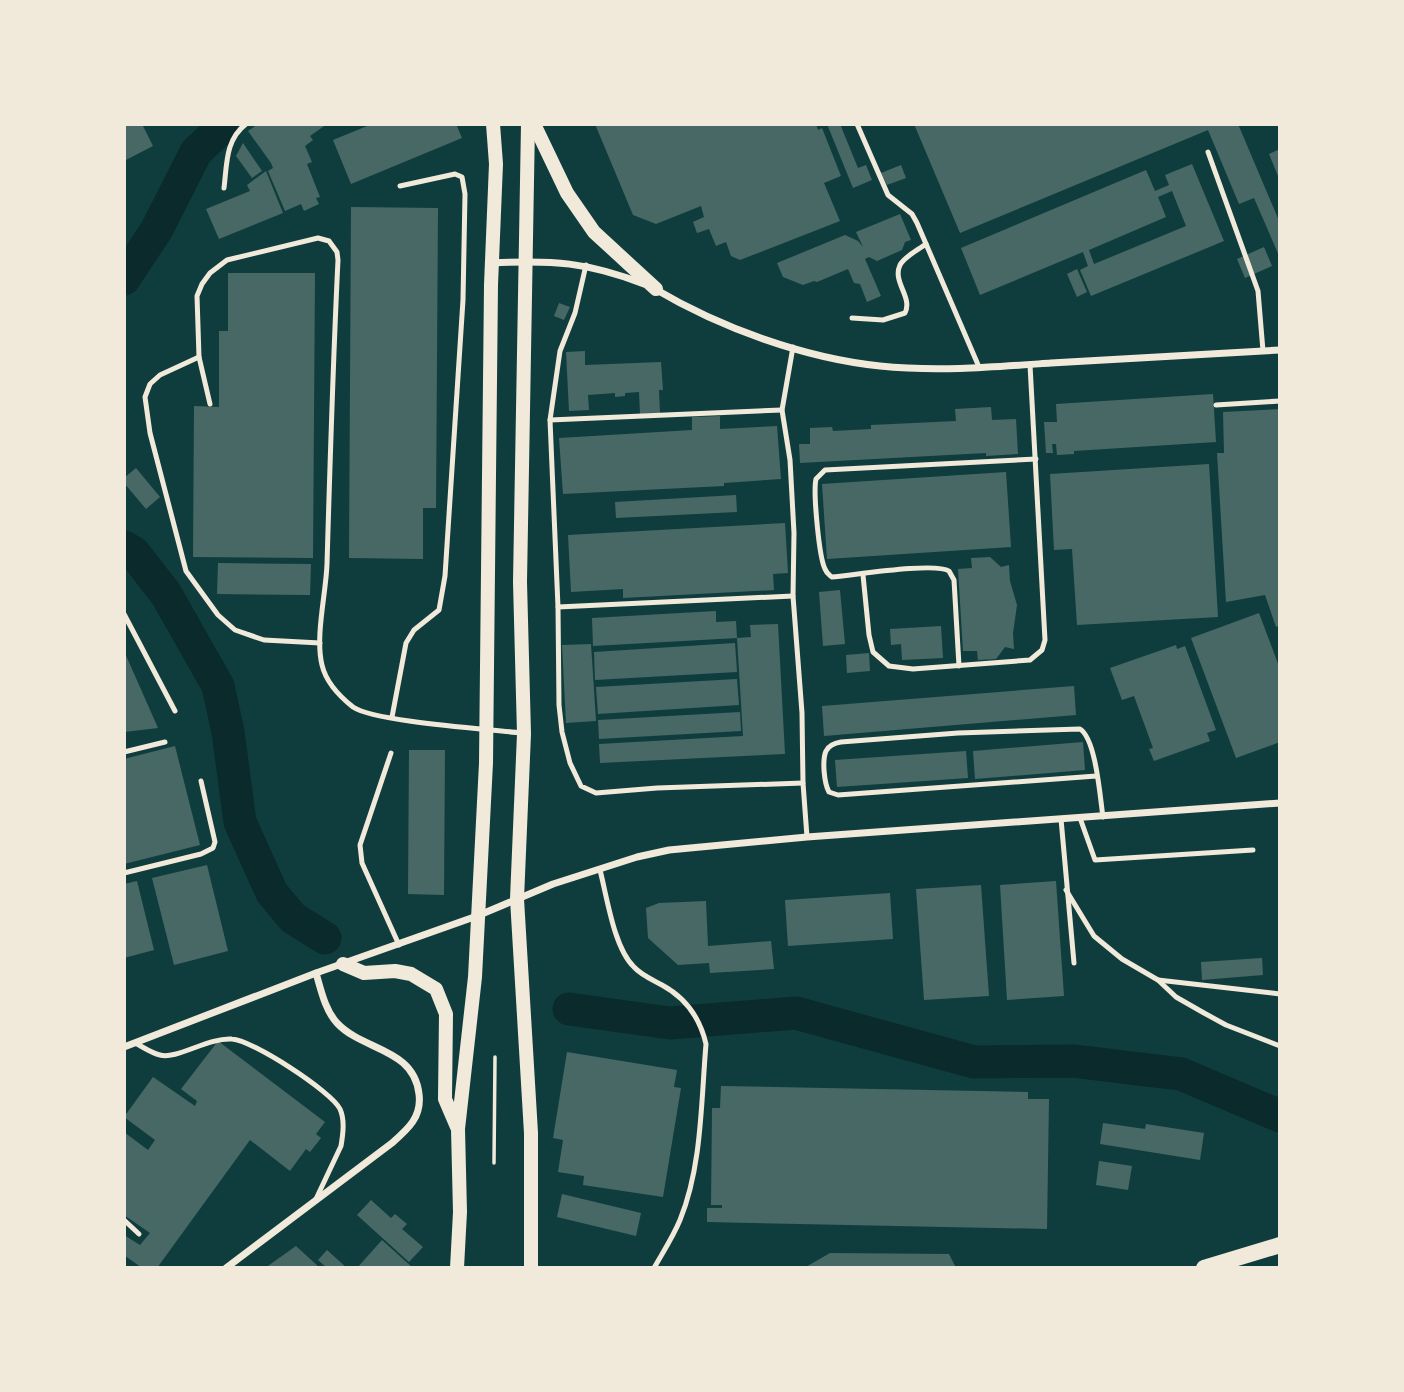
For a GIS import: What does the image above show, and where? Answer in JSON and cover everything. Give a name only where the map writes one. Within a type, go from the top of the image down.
[{"type":"highway","points":[[1204,1268],[1280,1245]]},
{"type":"main road","points":[[457,1268],[460,1212],[458,1129],[475,977],[486,729],[492,263],[496,164],[493,124]]},
{"type":"main road","points":[[528,124],[520,582],[524,734],[517,899],[531,1133],[531,1268]]},
{"type":"main road","points":[[534,124],[567,193],[594,232],[656,289]]},
{"type":"main road","points":[[343,964],[364,974],[395,971],[411,974],[436,989],[446,1014],[445,1100],[458,1129]]},
{"type":"street","points":[[492,263],[525,261],[601,268],[656,289],[695,311],[738,329],[847,361],[882,366],[979,368],[1280,350]]},
{"type":"street","points":[[124,1047],[316,973],[477,916],[553,884],[637,857],[669,850],[807,837],[1280,803]]},
{"type":"street","points":[[226,1268],[411,1127],[416,1117],[419,1104],[418,1084],[412,1071],[403,1060],[345,1030],[335,1021],[325,1002],[316,973]]},
{"type":"lane","points":[[224,188],[229,148],[235,134],[246,124]]},
{"type":"lane","points":[[857,124],[888,195],[912,214],[979,368]]},
{"type":"lane","points":[[1208,152],[1258,291],[1264,351]]},
{"type":"lane","points":[[392,717],[406,643],[414,630],[439,610],[445,576],[462,313],[466,194],[462,177],[455,174],[400,186]]},
{"type":"lane","points":[[210,404],[199,356],[197,296],[210,273],[227,261],[318,238],[329,241],[338,260],[321,663],[327,678],[340,696],[360,710],[392,717],[524,734]]},
{"type":"lane","points":[[852,318],[883,320],[905,313],[908,304],[899,282],[900,266],[905,259],[926,244]]},
{"type":"lane","points":[[586,265],[575,313],[560,351],[550,420],[558,607],[558,681],[562,732],[570,763],[584,789],[596,793],[803,783]]},
{"type":"lane","points":[[793,347],[782,410],[790,460],[794,533],[793,596],[807,837]]},
{"type":"lane","points":[[199,356],[160,375],[150,384],[145,397],[150,433],[186,571],[218,615],[235,630],[264,640],[320,643]]},
{"type":"lane","points":[[863,575],[873,652],[889,666],[903,669],[1030,660],[1042,650],[1045,645],[1030,365]]},
{"type":"lane","points":[[1216,405],[1280,401]]},
{"type":"lane","points":[[550,420],[782,410]]},
{"type":"lane","points":[[959,666],[954,580],[949,571],[936,567],[832,577],[825,571],[815,483],[825,470],[1036,459]]},
{"type":"lane","points":[[558,607],[793,596]]},
{"type":"lane","points":[[124,614],[175,711]]},
{"type":"lane","points":[[1096,776],[838,795],[827,790],[825,754],[831,745],[841,742],[958,733],[1080,729],[1091,746],[1103,817]]},
{"type":"lane","points":[[124,752],[165,742]]},
{"type":"lane","points":[[391,753],[360,845],[360,854],[399,945]]},
{"type":"lane","points":[[124,873],[201,854],[213,848],[215,842],[201,781]]},
{"type":"lane","points":[[1080,818],[1095,860],[1253,850]]},
{"type":"lane","points":[[1061,819],[1074,963]]},
{"type":"lane","points":[[600,870],[618,937],[626,956],[635,968],[672,990],[694,1014],[702,1028],[706,1044],[696,1158],[681,1217],[654,1268]]},
{"type":"lane","points":[[1066,890],[1103,946],[1204,1013],[1226,1025],[1280,1046]]},
{"type":"lane","points":[[1158,980],[1280,994]]},
{"type":"lane","points":[[135,1043],[162,1056],[210,1041],[233,1039],[267,1054],[327,1094],[340,1108],[342,1139],[315,1201]]},
{"type":"lane","points":[[124,1220],[139,1234]]},
{"type":"path","points":[[494,1163],[495,1057]]},
{"type":"building","points":[[124,124],[142,124],[153,146],[124,161]]},
{"type":"building","points":[[258,124],[327,124],[310,136],[313,140],[305,146],[312,162],[307,164],[320,197],[316,198],[319,204],[304,211],[301,204],[285,211],[268,171],[273,168],[271,163],[248,131]]},
{"type":"building","points":[[372,124],[456,124],[462,138],[351,184],[333,140]]},
{"type":"building","points":[[595,124],[816,124],[818,130],[822,128],[841,176],[824,183],[840,221],[740,260],[731,256],[726,242],[716,246],[709,229],[697,233],[693,222],[704,217],[701,206],[656,224],[633,215]]},
{"type":"building","points":[[827,124],[840,124],[858,168],[866,165],[872,180],[853,188]]},
{"type":"building","points":[[914,124],[1238,124],[1280,223],[1280,258],[1254,198],[1239,204],[1208,130],[960,233]]},
{"type":"building","points":[[243,143],[262,171],[252,178],[236,156]]},
{"type":"building","points":[[1280,149],[1280,181],[1269,154]]},
{"type":"building","points":[[1192,164],[1224,241],[1091,296],[1080,270],[1088,266],[1083,252],[980,295],[961,248],[1146,170],[1155,191],[1169,185],[1165,175]],"holes":[[[1172,191],[1186,226],[1094,264],[1089,250],[1166,217],[1158,197]]]},
{"type":"building","points":[[901,165],[906,178],[887,185],[881,173]]},
{"type":"building","points":[[266,171],[283,213],[219,239],[206,209],[250,191],[247,185]]},
{"type":"building","points":[[351,207],[438,208],[436,508],[423,508],[423,559],[349,558]]},
{"type":"building","points":[[900,214],[911,240],[905,242],[902,250],[877,261],[869,257],[865,259],[881,296],[867,302],[860,284],[854,283],[848,269],[803,285],[783,277],[777,263],[845,235],[858,241],[863,247],[856,232]]},
{"type":"building","points":[[1264,247],[1272,266],[1245,278],[1237,259]]},
{"type":"building","points":[[1077,269],[1087,292],[1077,297],[1067,274]]},
{"type":"building","points":[[228,273],[315,273],[313,558],[193,557],[194,406],[219,407],[219,331],[228,331]]},
{"type":"building","points":[[559,303],[570,307],[564,320],[554,316]]},
{"type":"building","points":[[585,351],[585,365],[661,362],[663,390],[659,390],[660,413],[640,414],[639,392],[615,397],[615,393],[588,395],[589,410],[569,411],[566,352]]},
{"type":"building","points":[[1213,394],[1216,442],[1074,451],[1074,454],[1057,455],[1056,444],[1052,444],[1053,453],[1046,453],[1044,422],[1057,422],[1056,404]]},
{"type":"building","points":[[991,407],[992,420],[1016,419],[1018,454],[986,456],[986,453],[800,463],[799,444],[810,444],[810,428],[832,427],[833,431],[871,429],[871,425],[956,421],[955,409]]},
{"type":"building","points":[[1280,409],[1280,625],[1276,627],[1265,595],[1226,602],[1217,453],[1224,453],[1223,412]]},
{"type":"building","points":[[720,416],[720,429],[777,426],[781,479],[724,483],[724,486],[563,494],[559,438],[692,430],[692,417]]},
{"type":"building","points":[[1209,464],[1218,617],[1077,625],[1072,549],[1054,550],[1050,474]]},
{"type":"building","points":[[136,468],[160,497],[146,509],[124,483],[124,478]]},
{"type":"building","points":[[1006,472],[1011,547],[827,559],[822,484]]},
{"type":"building","points":[[736,495],[737,512],[616,518],[615,502]]},
{"type":"building","points":[[785,523],[788,573],[773,574],[774,590],[623,598],[623,589],[571,592],[568,535]]},
{"type":"building","points":[[990,557],[1001,567],[1009,565],[1010,581],[1017,605],[1014,649],[1005,647],[996,659],[978,660],[977,651],[963,651],[958,569],[972,568],[971,558]]},
{"type":"building","points":[[218,563],[311,564],[310,595],[217,594]]},
{"type":"building","points":[[840,590],[845,644],[823,646],[819,592]]},
{"type":"building","points":[[716,611],[716,622],[736,621],[737,638],[593,646],[592,618]]},
{"type":"building","points":[[1259,613],[1280,669],[1280,742],[1236,758],[1191,638]]},
{"type":"building","points":[[778,624],[785,754],[600,763],[599,744],[743,736],[737,638],[751,637],[750,625]]},
{"type":"building","points":[[941,626],[943,658],[902,660],[901,644],[891,645],[890,629]]},
{"type":"building","points":[[735,643],[737,672],[595,680],[594,652]]},
{"type":"building","points":[[591,644],[596,721],[566,723],[562,645]]},
{"type":"building","points":[[1176,645],[1177,649],[1185,646],[1216,730],[1207,733],[1210,741],[1154,761],[1149,749],[1153,748],[1134,696],[1122,700],[1110,668]]},
{"type":"building","points":[[124,651],[158,728],[124,732]]},
{"type":"building","points":[[869,653],[870,671],[847,673],[846,655]]},
{"type":"building","points":[[737,679],[739,705],[598,714],[596,687]]},
{"type":"building","points":[[1074,686],[1076,715],[824,736],[822,706]]},
{"type":"building","points":[[740,712],[741,731],[599,739],[598,720]]},
{"type":"building","points":[[1083,742],[1085,770],[975,779],[973,751]]},
{"type":"building","points":[[175,746],[200,845],[124,864],[124,759]]},
{"type":"building","points":[[409,750],[445,750],[444,895],[408,894]]},
{"type":"building","points":[[966,751],[968,778],[837,787],[835,760]]},
{"type":"building","points":[[207,865],[228,951],[174,965],[152,878]]},
{"type":"building","points":[[137,881],[154,950],[124,958],[124,884]]},
{"type":"building","points":[[1056,881],[1064,996],[1007,1000],[1000,885]]},
{"type":"building","points":[[981,885],[989,996],[924,1000],[916,889]]},
{"type":"building","points":[[890,893],[893,939],[788,946],[785,900]]},
{"type":"building","points":[[706,901],[708,946],[771,941],[774,969],[710,973],[709,963],[678,965],[648,938],[646,908],[659,903]]},
{"type":"building","points":[[1262,958],[1263,975],[1202,980],[1201,962]]},
{"type":"building","points":[[218,1041],[325,1122],[316,1134],[321,1138],[310,1152],[306,1149],[290,1171],[250,1140],[157,1268],[142,1268],[124,1255],[124,1235],[140,1245],[150,1233],[124,1215],[124,1132],[148,1150],[155,1140],[124,1117],[153,1077],[195,1106],[197,1101],[181,1089]]},
{"type":"building","points":[[567,1052],[677,1070],[674,1087],[681,1088],[663,1197],[583,1185],[584,1176],[558,1172],[563,1140],[553,1138]]},
{"type":"building","points":[[721,1086],[1028,1092],[1028,1099],[1049,1099],[1047,1229],[707,1222],[707,1208],[722,1208],[722,1205],[711,1205],[712,1108],[720,1108]]},
{"type":"building","points":[[1103,1123],[1145,1129],[1146,1124],[1204,1133],[1200,1160],[1100,1144]]},
{"type":"building","points":[[1099,1161],[1132,1166],[1128,1190],[1096,1185]]},
{"type":"building","points":[[562,1194],[641,1213],[636,1236],[557,1217]]},
{"type":"building","points":[[371,1200],[391,1218],[395,1214],[407,1224],[402,1229],[423,1247],[409,1262],[357,1215]]},
{"type":"building","points":[[382,1240],[413,1268],[357,1268]]},
{"type":"building","points":[[296,1246],[320,1268],[265,1268]]},
{"type":"building","points":[[327,1250],[347,1268],[327,1268],[318,1260]]},
{"type":"building","points":[[830,1253],[949,1254],[956,1268],[804,1268]]},
{"type":"waterway","points":[[124,279],[157,229],[196,152],[226,124]]},
{"type":"waterway","points":[[124,547],[134,553],[166,594],[218,686],[228,732],[240,822],[272,893],[293,918],[325,938]]},
{"type":"waterway","points":[[569,1009],[670,1023],[796,1013],[974,1062],[1073,1061],[1181,1074],[1280,1116]]}]
